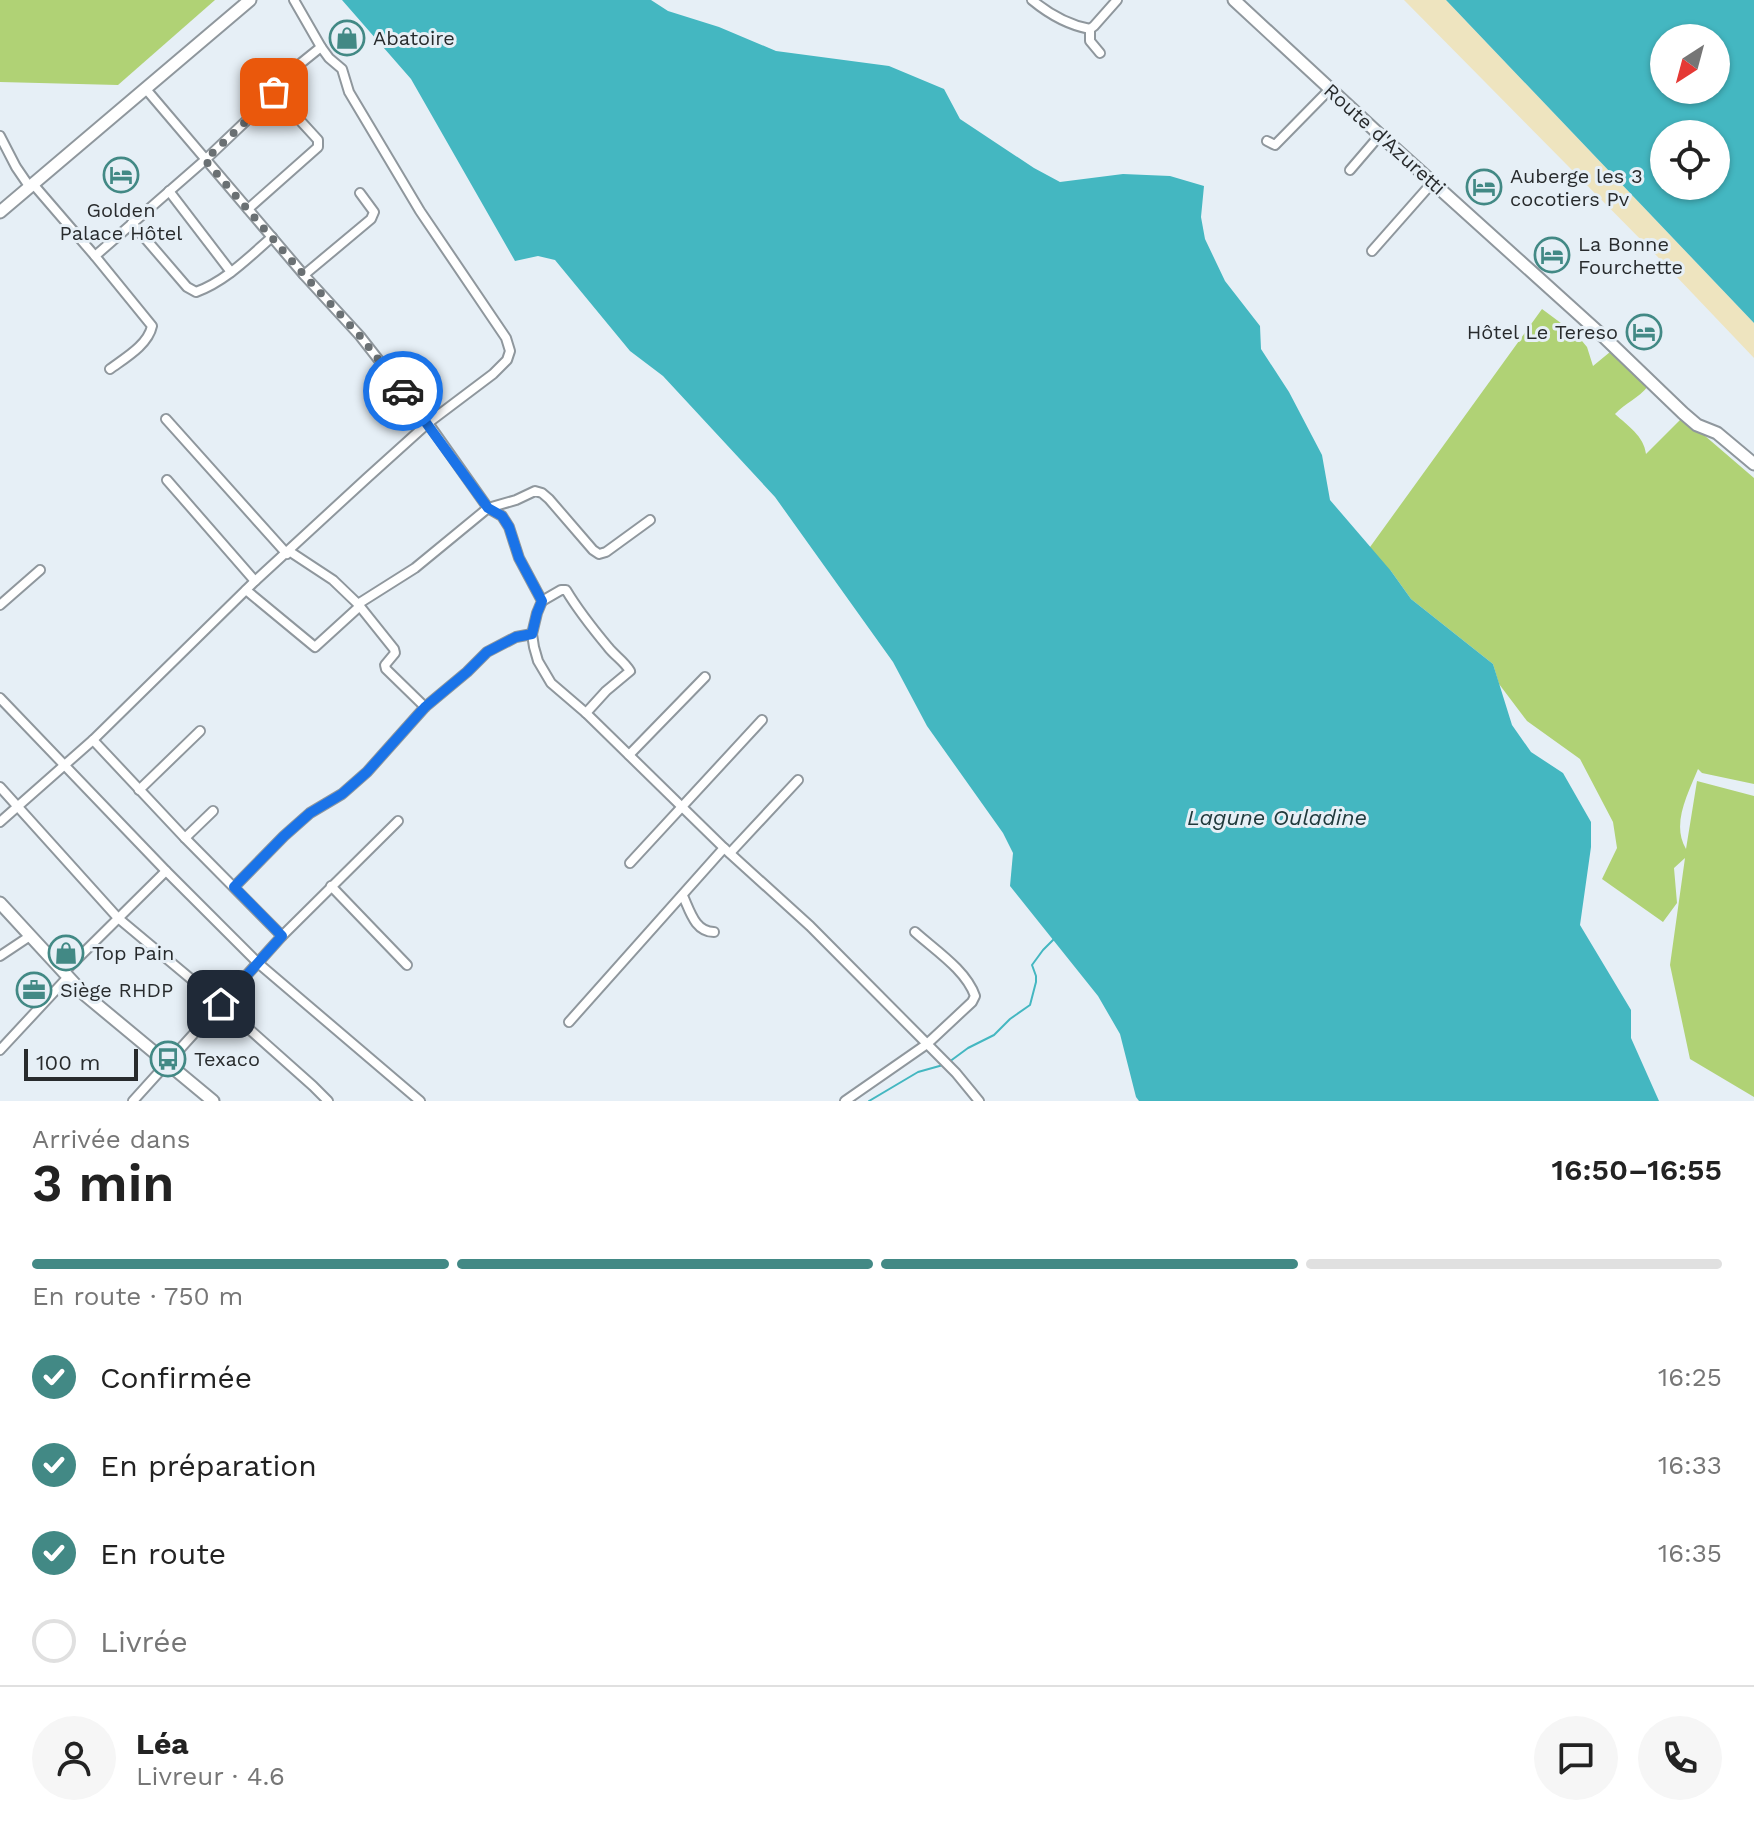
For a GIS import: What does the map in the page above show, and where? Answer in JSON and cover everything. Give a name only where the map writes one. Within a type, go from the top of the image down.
[{"type":"street","points":[[0,212],[250,0]]},
{"type":"street","points":[[0,822],[93,740],[255,581],[428,423],[507,360],[510,351],[506,338],[420,211],[349,92],[342,69],[321,47],[294,0]]},
{"type":"street","points":[[1032,0],[1059,19],[1090,29]]},
{"type":"street","points":[[1090,29],[1117,0]]},
{"type":"street","name":"Route d'Azuretti","points":[[1234,0],[1683,413],[1697,425],[1717,433],[1754,464]]},
{"type":"street","points":[[1090,29],[1090,41],[1100,53]]},
{"type":"street","points":[[95,256],[205,160],[259,109],[285,76],[321,47]]},
{"type":"street","points":[[145,88],[360,336],[428,423],[488,508],[502,516],[519,558],[542,601]]},
{"type":"street","points":[[1267,141],[1275,145],[1330,89]]},
{"type":"street","points":[[248,209],[318,147],[318,140],[274,92]]},
{"type":"street","points":[[1350,170],[1380,135]]},
{"type":"street","points":[[0,136],[16,167],[152,326],[141,345],[110,369]]},
{"type":"street","points":[[1372,251],[1432,183]]},
{"type":"street","points":[[169,191],[231,272]]},
{"type":"street","points":[[304,275],[371,219],[374,212],[360,193]]},
{"type":"street","points":[[132,223],[193,291],[201,290],[231,272],[272,237]]},
{"type":"street","points":[[166,419],[288,552],[333,580],[359,605],[394,649],[395,653],[385,665],[386,669],[425,707]]},
{"type":"street","points":[[167,480],[255,581]]},
{"type":"street","points":[[246,590],[315,647],[359,605],[415,568],[488,508],[535,491],[542,493],[599,554],[650,520]]},
{"type":"street","points":[[0,605],[40,570]]},
{"type":"street","points":[[586,713],[630,671],[580,612],[566,590],[561,590],[542,601],[532,634],[538,661],[548,678],[727,851],[810,926],[956,1073],[979,1101]]},
{"type":"street","points":[[234,887],[310,813],[342,794],[367,772],[425,707],[487,652],[516,637],[532,634]]},
{"type":"street","points":[[629,755],[705,677]]},
{"type":"street","points":[[0,698],[258,963],[420,1101]]},
{"type":"street","points":[[630,863],[762,720]]},
{"type":"street","points":[[139,790],[200,731]]},
{"type":"street","points":[[93,740],[282,936]]},
{"type":"street","points":[[569,1022],[683,896],[798,780]]},
{"type":"street","points":[[0,787],[118,918],[221,1004],[328,1101]]},
{"type":"street","points":[[185,838],[213,811]]},
{"type":"street","points":[[133,1101],[282,936],[398,821]]},
{"type":"street","points":[[0,1050],[118,918],[166,871]]},
{"type":"street","points":[[331,886],[407,965]]},
{"type":"street","points":[[683,896],[699,928],[714,932]]},
{"type":"street","points":[[0,903],[65,976],[119,1025],[213,1101]]},
{"type":"street","points":[[845,1101],[927,1044],[975,996],[960,972],[915,932]]},
{"type":"street","points":[[0,956],[30,936]]},
{"type":"green space","points":[[0,0],[215,0],[118,85],[0,82]]},
{"type":"green space","points":[[1542,309],[1577,335],[1587,347],[1593,366],[1610,352],[1648,386],[1615,414],[1639,437],[1646,454],[1683,417],[1754,478],[1754,784],[1702,773],[1698,769],[1683,809],[1680,829],[1686,849],[1697,781],[1754,796],[1754,1097],[1690,1059],[1670,965],[1685,858],[1674,868],[1677,903],[1663,922],[1602,879],[1617,848],[1613,822],[1580,759],[1527,721],[1499,684],[1493,664],[1411,599],[1391,571],[1365,554]]},
{"type":"sand","points":[[1404,0],[1446,0],[1754,323],[1754,358],[1655,254]]},
{"type":"water","name":"Lagune Ouladine","points":[[342,0],[651,0],[668,11],[719,27],[776,51],[889,66],[944,89],[960,119],[1060,182],[1123,174],[1170,176],[1204,186],[1201,217],[1205,239],[1225,281],[1260,326],[1261,349],[1289,392],[1322,455],[1330,500],[1411,599],[1493,664],[1512,725],[1531,752],[1563,773],[1591,822],[1591,847],[1580,925],[1631,1010],[1631,1038],[1659,1101],[1139,1101],[1120,1034],[1098,996],[1010,886],[1013,853],[1003,833],[927,726],[893,662],[775,497],[663,376],[630,351],[555,260],[538,256],[515,261],[411,79]]},
{"type":"water","points":[[1446,0],[1754,0],[1754,323]]},
{"type":"waterway","points":[[949,1062],[994,1035],[1030,1005],[1036,982],[1032,965],[1055,938]]},
{"type":"waterway","points":[[869,1101],[918,1072],[943,1065]]},
{"type":"way so far","points":[[274,92],[205,160],[360,336],[403,391]]},
{"type":"place","name":"Abatoire","points":[[347,38]]},
{"type":"place","name":"Golden Palace Hôtel","points":[[121,175]]},
{"type":"place","name":"Auberge les 3 cocotiers Pv","points":[[1484,187]]},
{"type":"place","name":"La Bonne Fourchette","points":[[1552,255]]},
{"type":"place","name":"Hôtel Le Tereso","points":[[1644,332]]},
{"type":"place","name":"Top Pain","points":[[66,953]]},
{"type":"place","name":"Siège RHDP","points":[[34,990]]},
{"type":"place","name":"Texaco","points":[[168,1059]]},
{"type":"route","points":[[221,1004],[282,936],[234,887],[310,813],[342,794],[367,772],[425,707],[487,652],[516,637],[532,634],[542,601],[519,558],[502,516],[488,508],[403,391]]}]
